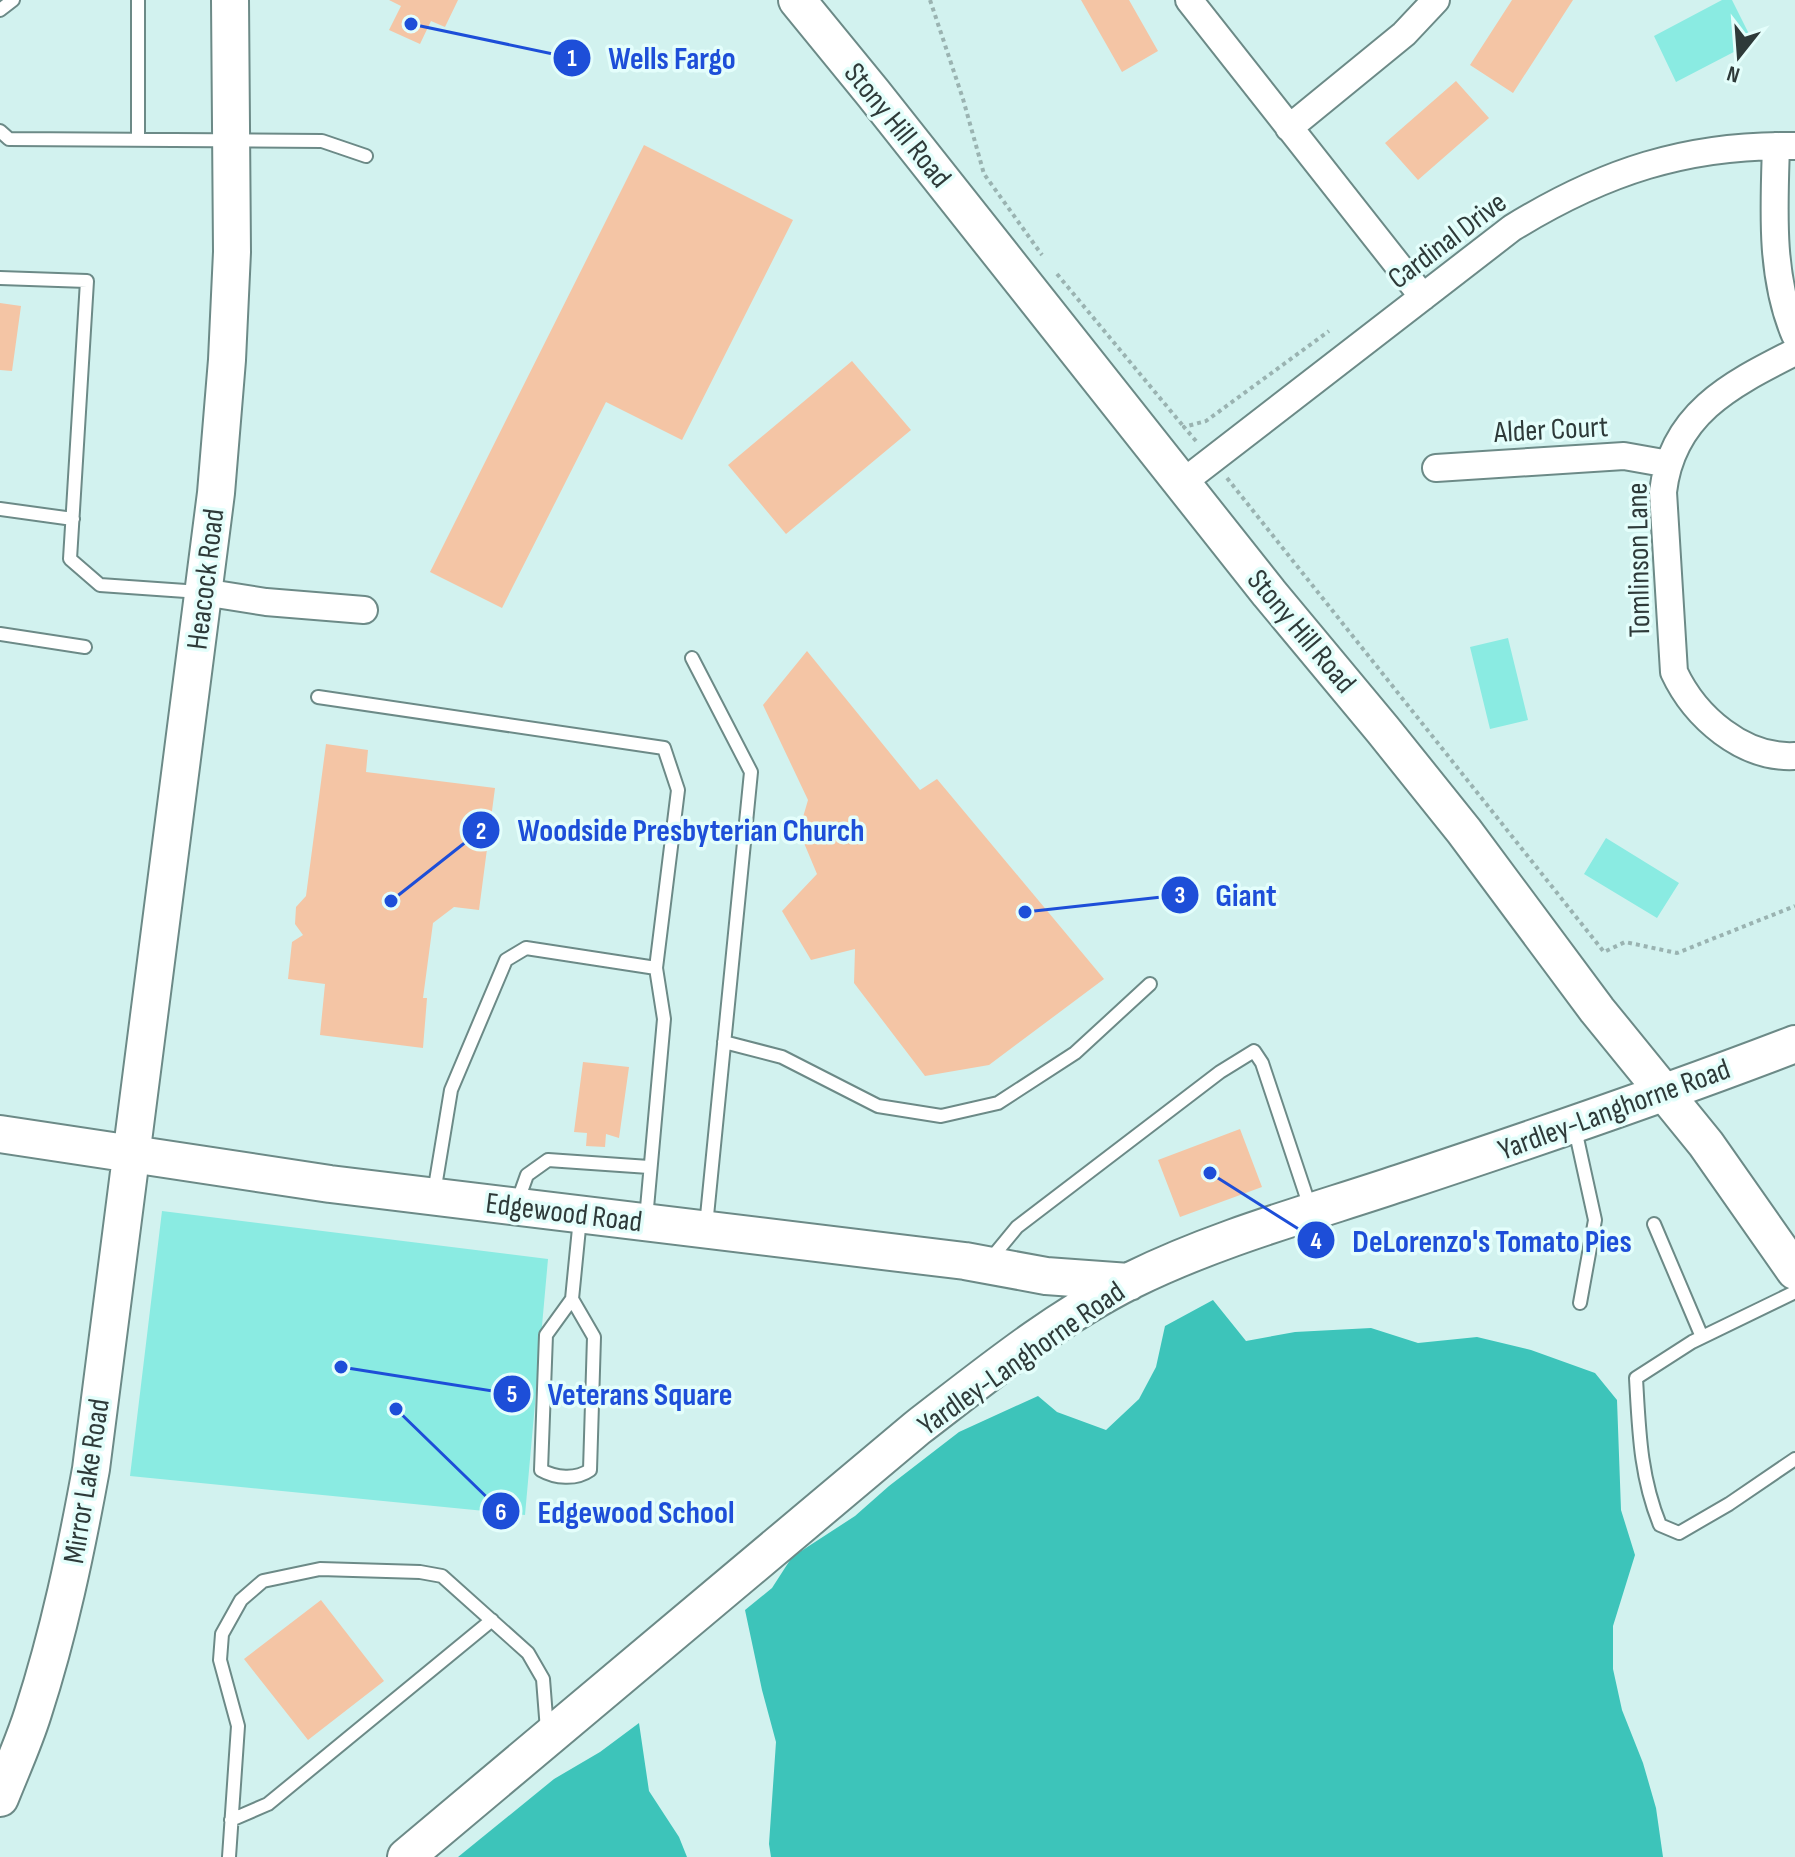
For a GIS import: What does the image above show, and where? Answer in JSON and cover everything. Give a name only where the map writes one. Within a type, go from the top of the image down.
[{"type":"main road","name":"Heacock Road","points":[[130,1154],[216,493],[232,252],[230,0]]},
{"type":"main road","name":"Stony Hill Road","points":[[797,0],[1392,741],[1597,1010],[1706,1144],[1795,1271]]},
{"type":"main road","name":"Yardley-Langhorne Road","points":[[406,1857],[917,1428],[1070,1316],[1129,1282],[1225,1242],[1574,1126],[1795,1044]]},
{"type":"main road","name":"Edgewood Road","points":[[0,1134],[219,1169],[987,1264],[1046,1276],[1129,1282]]},
{"type":"main road","name":"Mirror Lake Road","points":[[0,1798],[32,1716],[75,1558],[91,1469],[130,1154]]},
{"type":"street","points":[[1189,0],[1423,297]]},
{"type":"street","points":[[1289,128],[1404,34],[1436,0]]},
{"type":"street","name":"Cardinal Drive","points":[[1182,483],[1512,228],[1552,204],[1602,180],[1639,167],[1697,153],[1786,146]]},
{"type":"street","points":[[1786,146],[1774,197],[1778,278],[1784,311],[1795,335]]},
{"type":"street","name":"Tomlinson Lane","points":[[1795,352],[1739,380],[1697,415],[1669,464],[1663,492],[1674,672],[1683,692],[1694,707],[1731,737],[1760,752],[1780,757],[1795,756]]},
{"type":"street","name":"Alder Court","points":[[1436,468],[1624,456],[1669,464]]},
{"type":"street","points":[[203,592],[266,602],[364,610]]},
{"type":"lane","points":[[0,10],[13,0]]},
{"type":"lane","points":[[138,0],[138,140]]},
{"type":"lane","points":[[0,131],[9,139],[322,141],[366,156]]},
{"type":"lane","points":[[0,278],[87,281],[70,559],[100,585],[203,592]]},
{"type":"lane","points":[[0,509],[73,519]]},
{"type":"lane","points":[[0,634],[85,647]]},
{"type":"lane","points":[[692,658],[751,772],[705,1229]]},
{"type":"lane","points":[[318,697],[664,748],[678,790],[656,968],[664,1019],[646,1223]]},
{"type":"lane","points":[[433,1196],[451,1090],[506,960],[526,948],[656,968]]},
{"type":"lane","points":[[724,1042],[782,1057],[878,1106],[941,1116],[998,1103],[1075,1053],[1150,984]]},
{"type":"lane","points":[[987,1264],[1017,1227],[1220,1072],[1254,1051],[1262,1063],[1312,1213]]},
{"type":"lane","points":[[1574,1126],[1595,1220],[1580,1303]]},
{"type":"lane","points":[[516,1206],[527,1175],[548,1160],[649,1167]]},
{"type":"lane","points":[[572,1299],[594,1337],[590,1470],[581,1476],[551,1476],[541,1470],[546,1335],[572,1299],[580,1215]]},
{"type":"lane","points":[[1654,1224],[1702,1337]]},
{"type":"lane","points":[[1795,1292],[1702,1337],[1636,1378],[1638,1427],[1647,1493],[1660,1525],[1679,1533],[1729,1504],[1795,1459]]},
{"type":"lane","points":[[229,1857],[238,1726],[220,1660],[222,1634],[241,1600],[263,1581],[320,1569],[420,1572],[442,1576],[528,1653],[543,1679],[547,1741]]},
{"type":"lane","points":[[231,1820],[268,1804],[492,1620]]},
{"type":"path","points":[[930,0],[984,174],[1046,260]]},
{"type":"path","points":[[1055,272],[1246,500],[1604,952],[1625,942],[1677,953],[1795,906]]},
{"type":"path","points":[[1184,427],[1206,421],[1329,331]]},
{"type":"shaded area","points":[[1722,0],[1732,0],[1753,42],[1676,82],[1654,36]]},
{"type":"shaded area","points":[[1508,638],[1528,720],[1490,729],[1470,647]]},
{"type":"shaded area","points":[[1606,838],[1679,883],[1657,918],[1584,874]]},
{"type":"shaded area","points":[[162,1211],[548,1259],[525,1515],[130,1476]]},
{"type":"shaded area","points":[[1213,1300],[1246,1341],[1295,1332],[1371,1328],[1418,1343],[1477,1337],[1531,1350],[1595,1373],[1617,1400],[1621,1510],[1635,1555],[1613,1626],[1613,1669],[1622,1710],[1643,1763],[1656,1808],[1663,1857],[771,1857],[769,1844],[776,1742],[745,1610],[772,1588],[792,1557],[855,1516],[959,1432],[1038,1396],[1057,1412],[1106,1430],[1139,1399],[1156,1367],[1165,1326]]},
{"type":"shaded area","points":[[639,1723],[649,1791],[679,1837],[687,1857],[458,1857],[554,1779],[600,1752]]},
{"type":"building","points":[[389,0],[458,0],[445,27],[431,21],[420,44],[389,30],[401,6]]},
{"type":"building","points":[[1081,0],[1129,0],[1158,51],[1122,72]]},
{"type":"building","points":[[1512,0],[1573,0],[1513,93],[1470,65]]},
{"type":"building","points":[[1456,81],[1489,118],[1418,180],[1385,143]]},
{"type":"building","points":[[644,145],[793,220],[682,440],[606,402],[502,608],[430,572]]},
{"type":"building","points":[[0,303],[21,306],[12,371],[0,370]]},
{"type":"building","points":[[852,361],[911,430],[786,534],[728,465]]},
{"type":"building","points":[[807,651],[920,790],[937,779],[1104,979],[989,1065],[925,1076],[854,983],[855,949],[811,960],[782,911],[817,874],[799,831],[808,800],[763,705]]},
{"type":"building","points":[[326,744],[368,750],[366,772],[495,788],[479,910],[454,907],[433,923],[423,998],[427,998],[423,1048],[320,1035],[325,984],[288,979],[292,942],[303,935],[295,924],[296,907],[306,896]]},
{"type":"building","points":[[583,1062],[629,1067],[619,1138],[606,1134],[605,1147],[586,1146],[587,1133],[574,1132]]},
{"type":"building","points":[[1240,1129],[1262,1187],[1180,1217],[1158,1160]]},
{"type":"building","points":[[321,1600],[384,1681],[308,1740],[244,1659]]},
{"type":"place","name":"Wells Fargo","points":[[411,24]]},
{"type":"place","name":"Woodside Presbyterian Church","points":[[391,901]]},
{"type":"place","name":"Giant","points":[[1025,912]]},
{"type":"place","name":"DeLorenzo's Tomato Pies","points":[[1210,1173]]},
{"type":"place","name":"Veterans Square","points":[[341,1367]]},
{"type":"place","name":"Edgewood School","points":[[396,1409]]}]
